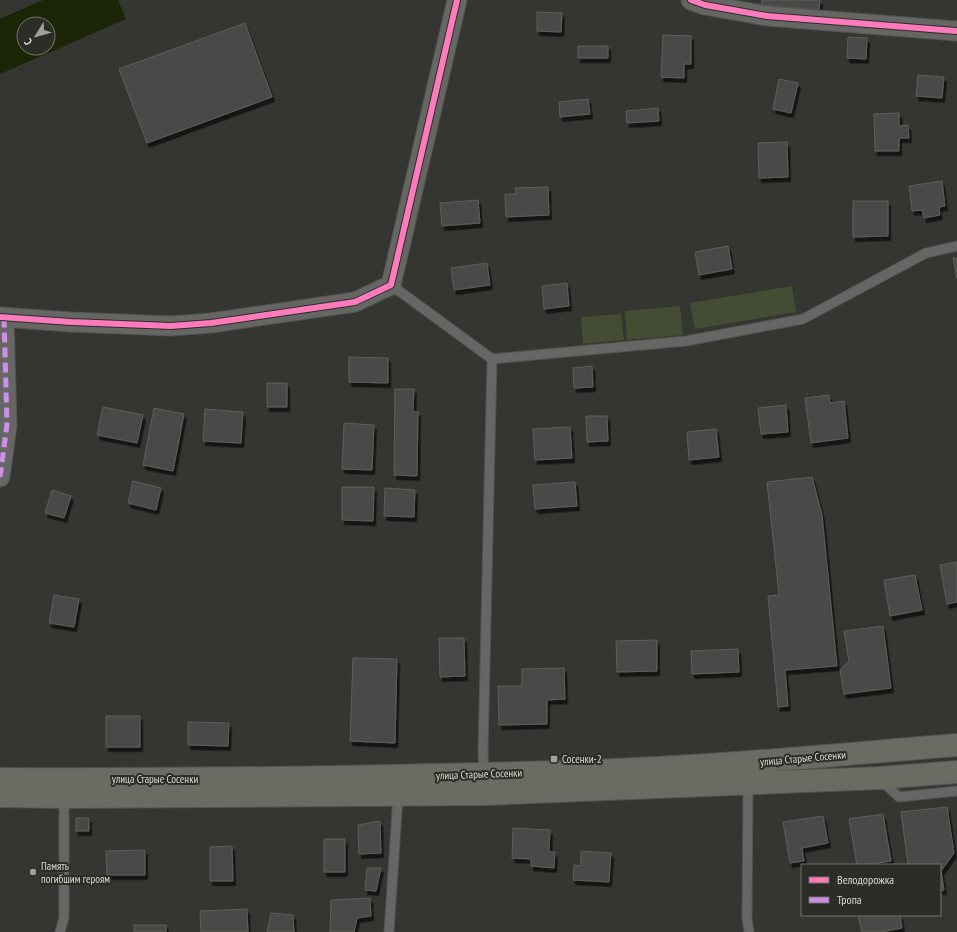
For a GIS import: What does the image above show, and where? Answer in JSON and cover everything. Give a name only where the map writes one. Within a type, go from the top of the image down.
[{"type":"main road","name":"улица Старые Сосенки","points":[[0,779],[390,777],[588,771],[737,763],[957,745]]},
{"type":"main road","name":"улица Старые Сосенки","points":[[0,796],[398,796],[485,794],[879,778],[957,772]]},
{"type":"street","points":[[0,477],[8,425],[2,317],[163,326],[187,325],[355,302],[391,285],[457,0]]},
{"type":"street","points":[[691,0],[705,5],[767,16],[956,31]]},
{"type":"lane","points":[[391,285],[492,359],[686,341],[803,319],[926,253],[957,246]]},
{"type":"lane","points":[[484,774],[483,752],[492,359]]},
{"type":"lane","points":[[879,778],[899,797],[957,791]]},
{"type":"lane","points":[[748,784],[747,919],[749,932]]},
{"type":"lane","points":[[389,932],[398,796]]},
{"type":"lane","points":[[60,932],[64,918],[64,797]]},
{"type":"shaded area","points":[[43,0],[118,0],[126,19],[56,50],[56,16],[16,16],[16,56],[41,56],[0,74],[0,19]]},
{"type":"shaded area","points":[[792,286],[796,312],[695,329],[690,303]]},
{"type":"shaded area","points":[[680,306],[683,335],[627,340],[625,311]]},
{"type":"shaded area","points":[[621,314],[624,340],[583,344],[581,317]]},
{"type":"building","points":[[762,0],[820,0],[819,10],[761,5]]},
{"type":"building","points":[[537,12],[562,13],[561,32],[537,31]]},
{"type":"building","points":[[245,23],[272,97],[147,143],[119,69]]},
{"type":"building","points":[[663,35],[691,36],[691,64],[684,64],[684,78],[661,77]]},
{"type":"building","points":[[848,37],[867,38],[866,59],[847,58]]},
{"type":"building","points":[[578,46],[608,46],[608,58],[578,58]]},
{"type":"building","points":[[918,75],[944,77],[942,98],[916,96]]},
{"type":"building","points":[[779,79],[798,83],[791,113],[773,109]]},
{"type":"building","points":[[588,99],[590,114],[560,117],[559,102]]},
{"type":"building","points":[[658,108],[659,121],[627,123],[626,111]]},
{"type":"building","points":[[899,113],[899,126],[908,125],[909,138],[899,138],[899,151],[875,151],[874,114]]},
{"type":"building","points":[[787,142],[788,177],[759,178],[758,143]]},
{"type":"building","points":[[942,181],[945,206],[939,207],[940,215],[924,218],[922,210],[912,211],[909,186]]},
{"type":"building","points":[[548,187],[549,215],[506,217],[505,194],[516,194],[515,188]]},
{"type":"building","points":[[478,200],[480,223],[442,226],[440,203]]},
{"type":"building","points":[[853,201],[888,201],[888,236],[853,237]]},
{"type":"building","points":[[728,246],[732,269],[699,275],[695,252]]},
{"type":"building","points":[[953,258],[957,258],[957,279]]},
{"type":"building","points":[[487,263],[490,285],[454,290],[451,268]]},
{"type":"building","points":[[567,283],[569,306],[544,309],[542,286]]},
{"type":"building","points":[[349,357],[388,358],[388,383],[349,382]]},
{"type":"building","points":[[592,366],[593,387],[574,388],[573,368]]},
{"type":"building","points":[[267,383],[287,383],[287,407],[267,407]]},
{"type":"building","points":[[395,389],[414,389],[413,412],[418,412],[417,476],[394,475]]},
{"type":"building","points":[[829,395],[830,403],[844,401],[848,438],[811,443],[805,398]]},
{"type":"building","points":[[786,405],[788,432],[761,434],[758,408]]},
{"type":"building","points":[[103,407],[143,415],[137,443],[97,435]]},
{"type":"building","points":[[154,408],[184,414],[173,471],[143,465]]},
{"type":"building","points":[[205,409],[243,412],[241,443],[203,441]]},
{"type":"building","points":[[586,416],[607,416],[608,441],[587,442]]},
{"type":"building","points":[[344,423],[374,425],[372,470],[342,469]]},
{"type":"building","points":[[570,427],[572,458],[535,460],[533,429]]},
{"type":"building","points":[[716,429],[719,457],[689,460],[687,432]]},
{"type":"building","points":[[812,477],[822,515],[837,666],[785,670],[788,706],[778,707],[768,596],[779,595],[767,482]]},
{"type":"building","points":[[133,481],[161,488],[156,510],[128,503]]},
{"type":"building","points":[[575,482],[577,506],[535,509],[533,485]]},
{"type":"building","points":[[342,487],[374,487],[373,521],[342,520]]},
{"type":"building","points":[[385,488],[415,490],[414,517],[384,516]]},
{"type":"building","points":[[52,490],[71,496],[64,518],[45,513]]},
{"type":"building","points":[[957,562],[957,602],[947,604],[940,565]]},
{"type":"building","points":[[915,575],[922,610],[890,616],[884,580]]},
{"type":"building","points":[[54,595],[79,599],[74,627],[49,623]]},
{"type":"building","points":[[883,626],[891,688],[844,694],[840,670],[849,661],[844,631]]},
{"type":"building","points":[[439,638],[464,638],[465,676],[440,677]]},
{"type":"building","points":[[657,640],[657,671],[617,672],[616,641]]},
{"type":"building","points":[[738,649],[739,672],[692,674],[691,651]]},
{"type":"building","points":[[353,658],[397,659],[395,743],[350,741]]},
{"type":"building","points":[[564,668],[565,699],[547,700],[547,724],[499,725],[498,686],[522,686],[522,669]]},
{"type":"building","points":[[106,716],[140,716],[140,747],[106,747]]},
{"type":"building","points":[[188,722],[229,723],[228,746],[188,745]]},
{"type":"building","points":[[947,807],[954,853],[941,871],[941,864],[908,864],[901,812]]},
{"type":"building","points":[[883,814],[891,861],[872,864],[857,864],[849,819]]},
{"type":"building","points":[[823,816],[828,843],[802,848],[804,861],[790,863],[783,822]]},
{"type":"building","points":[[76,818],[89,818],[89,831],[76,831]]},
{"type":"building","points":[[380,821],[381,853],[359,854],[358,825]]},
{"type":"building","points":[[513,828],[550,830],[549,852],[555,852],[554,868],[531,866],[531,859],[512,858]]},
{"type":"building","points":[[324,839],[345,839],[345,872],[324,872]]},
{"type":"building","points":[[232,846],[233,881],[210,881],[210,847]]},
{"type":"building","points":[[145,850],[145,875],[107,875],[106,851]]},
{"type":"building","points":[[581,851],[611,853],[609,882],[573,880],[574,865],[581,866]]},
{"type":"building","points":[[367,868],[381,868],[376,891],[365,890]]},
{"type":"building","points":[[941,871],[944,890],[941,890]]},
{"type":"building","points":[[370,898],[371,916],[357,918],[354,932],[330,932],[331,900]]},
{"type":"building","points":[[247,909],[248,932],[201,932],[200,911]]},
{"type":"building","points":[[271,913],[293,915],[294,932],[267,932]]},
{"type":"building","points":[[858,916],[900,916],[902,928],[881,932],[862,932]]},
{"type":"building","points":[[134,925],[166,925],[166,932],[134,932]]},
{"type":"marked path","points":[[0,477],[7,425],[4,317]]},
{"type":"cycle path","points":[[0,317],[71,322],[171,326],[211,323],[355,302],[391,285],[457,0]]},
{"type":"cycle path","points":[[691,0],[705,5],[767,16],[956,31]]},
{"type":"place","name":"Сосенки-2","points":[[554,759]]},
{"type":"place","name":"Память погибшим героям","points":[[33,872]]}]
